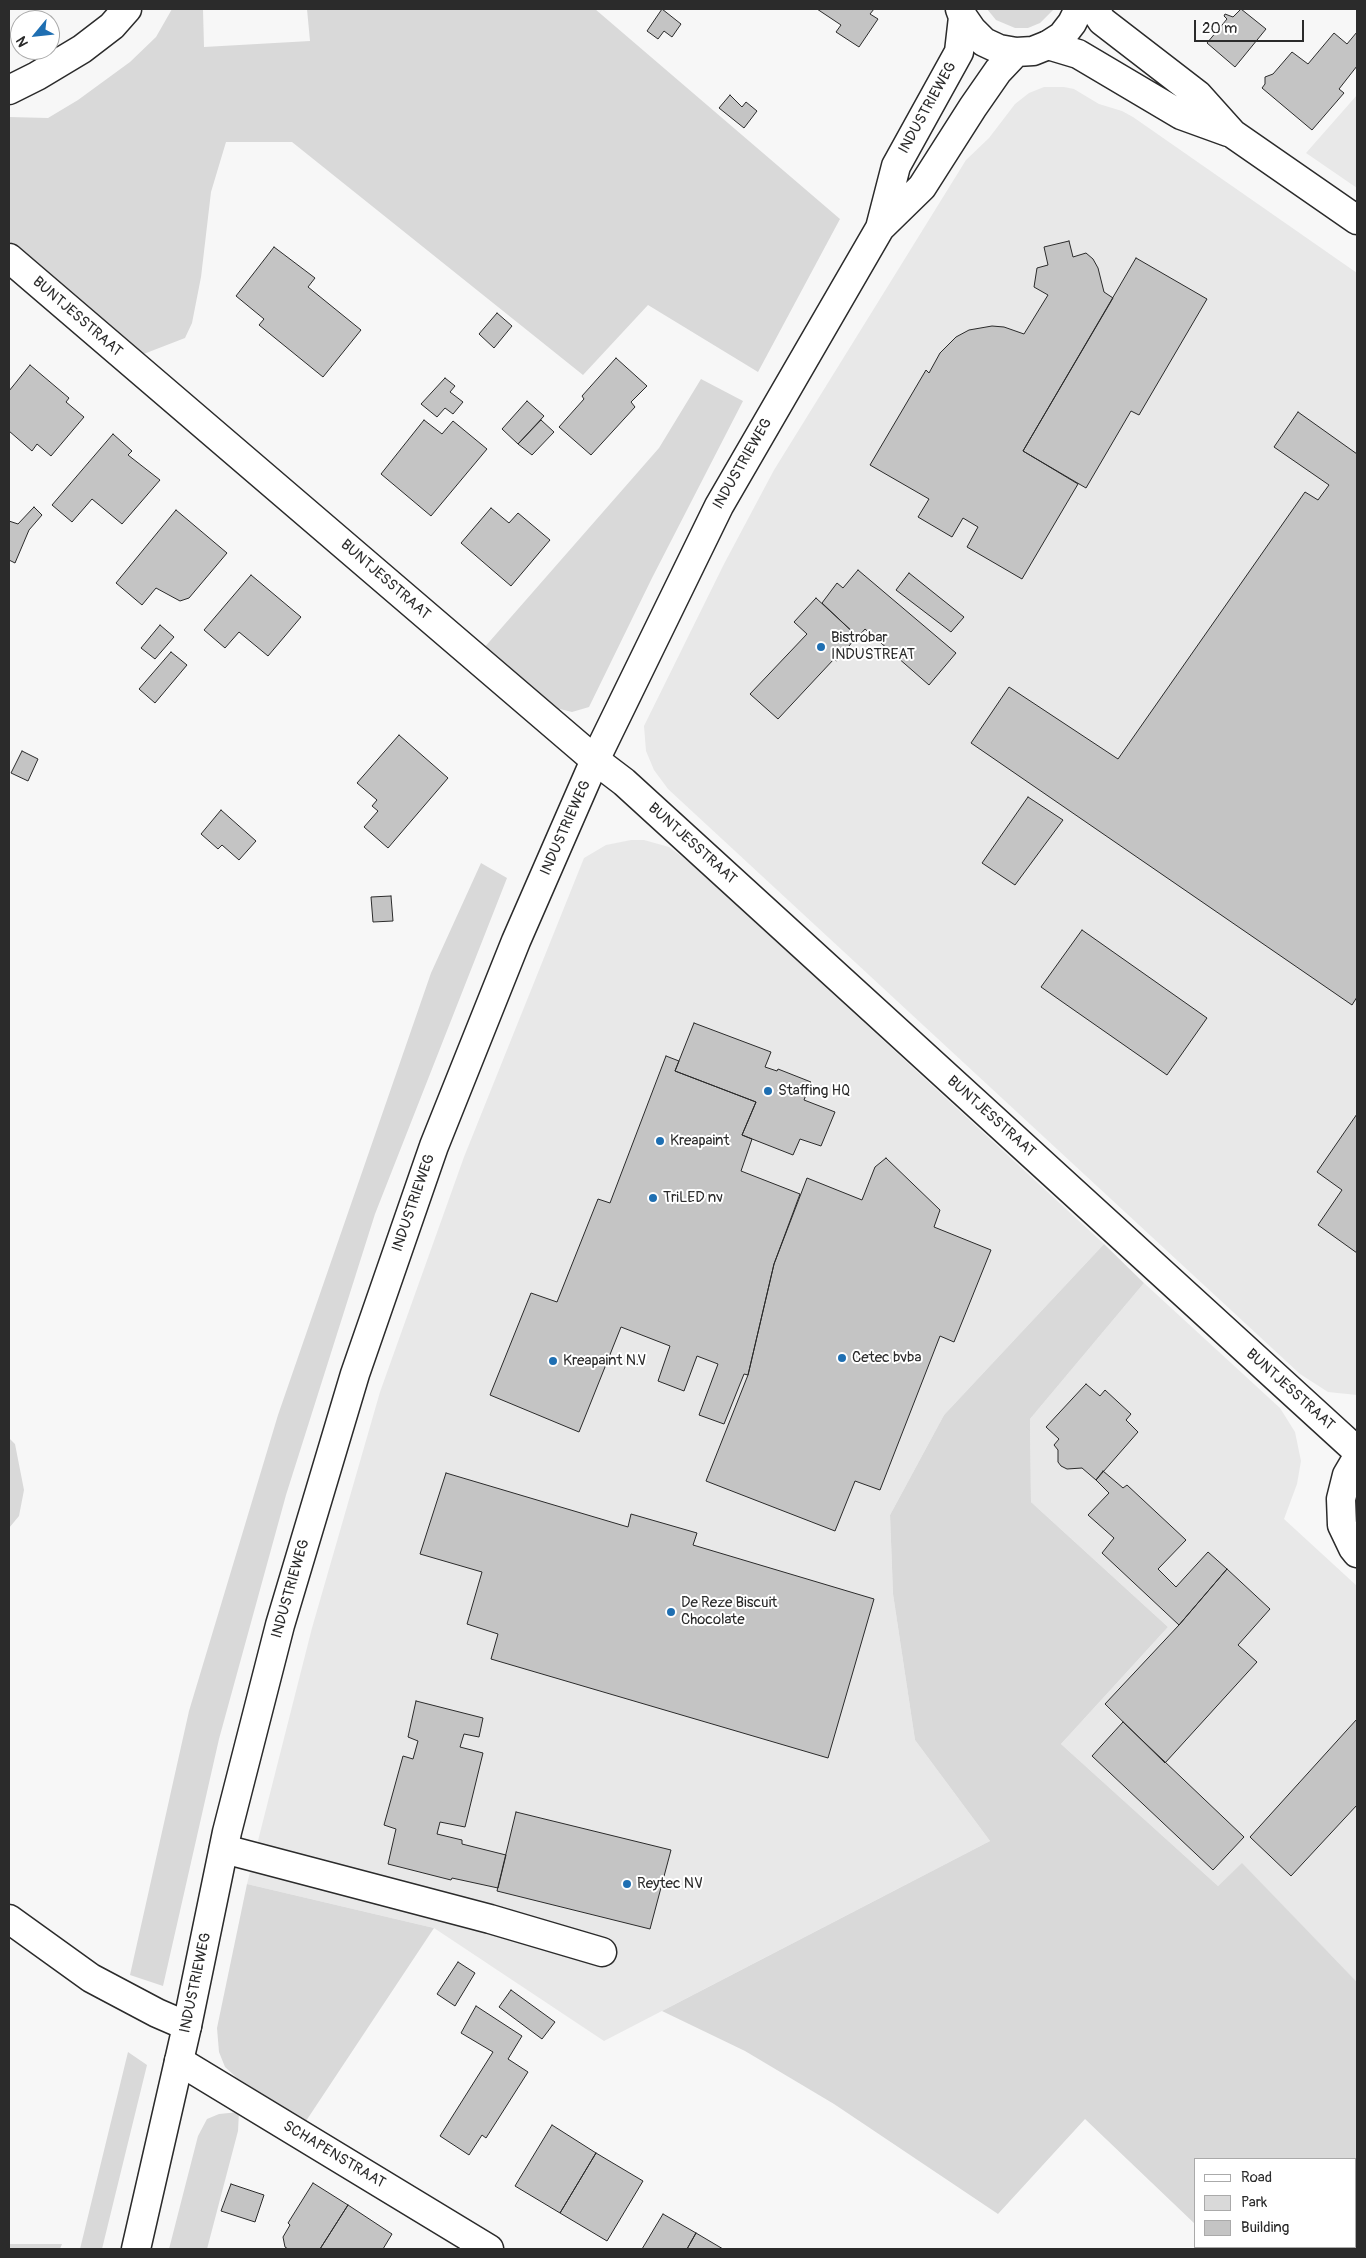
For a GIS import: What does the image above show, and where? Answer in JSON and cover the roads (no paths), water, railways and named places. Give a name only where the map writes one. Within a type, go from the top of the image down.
[{"type":"street","points":[[9,90],[37,76],[82,49],[112,26],[127,9]]},
{"type":"street","name":"INDUSTRIEWEG","points":[[961,13],[972,30],[984,42],[999,49],[1016,52],[1033,51],[1048,45],[1062,36],[1072,23],[1079,9]]},
{"type":"street","points":[[1094,9],[1102,20],[1198,95],[1233,134],[1357,220]]},
{"type":"street","name":"INDUSTRIEWEG","points":[[136,2249],[188,2026],[224,1849],[280,1625],[355,1374],[434,1146],[516,941],[596,760],[719,506],[880,228],[896,166],[959,52],[961,13]]},
{"type":"street","points":[[1048,45],[1078,54],[1181,115],[1233,134]]},
{"type":"street","name":"INDUSTRIEWEG","points":[[880,228],[922,187],[998,71],[1016,52]]},
{"type":"street","name":"BUNTJESSTRAAT","points":[[9,258],[631,788],[1357,1451]]},
{"type":"street","points":[[1357,1458],[1347,1475],[1340,1499],[1342,1525],[1357,1553]]},
{"type":"street","points":[[224,1849],[490,1919],[602,1952]]},
{"type":"street","points":[[9,1919],[91,1978],[188,2026]]},
{"type":"street","name":"SCHAPENSTRAAT","points":[[180,2062],[489,2249]]},
{"type":"place","name":"Bistrobar INDUSTREAT","points":[[821,647]]},
{"type":"place","name":"Staffing HQ","points":[[768,1091]]},
{"type":"place","name":"Kreapaint","points":[[660,1141]]},
{"type":"place","name":"TriLED nv","points":[[653,1198]]},
{"type":"place","name":"Cetec bvba","points":[[842,1358]]},
{"type":"place","name":"Kreapaint N.V","points":[[553,1361]]},
{"type":"place","name":"De Reze Biscuit Chocolate","points":[[671,1612]]},
{"type":"place","name":"Reytec NV","points":[[627,1884]]}]
